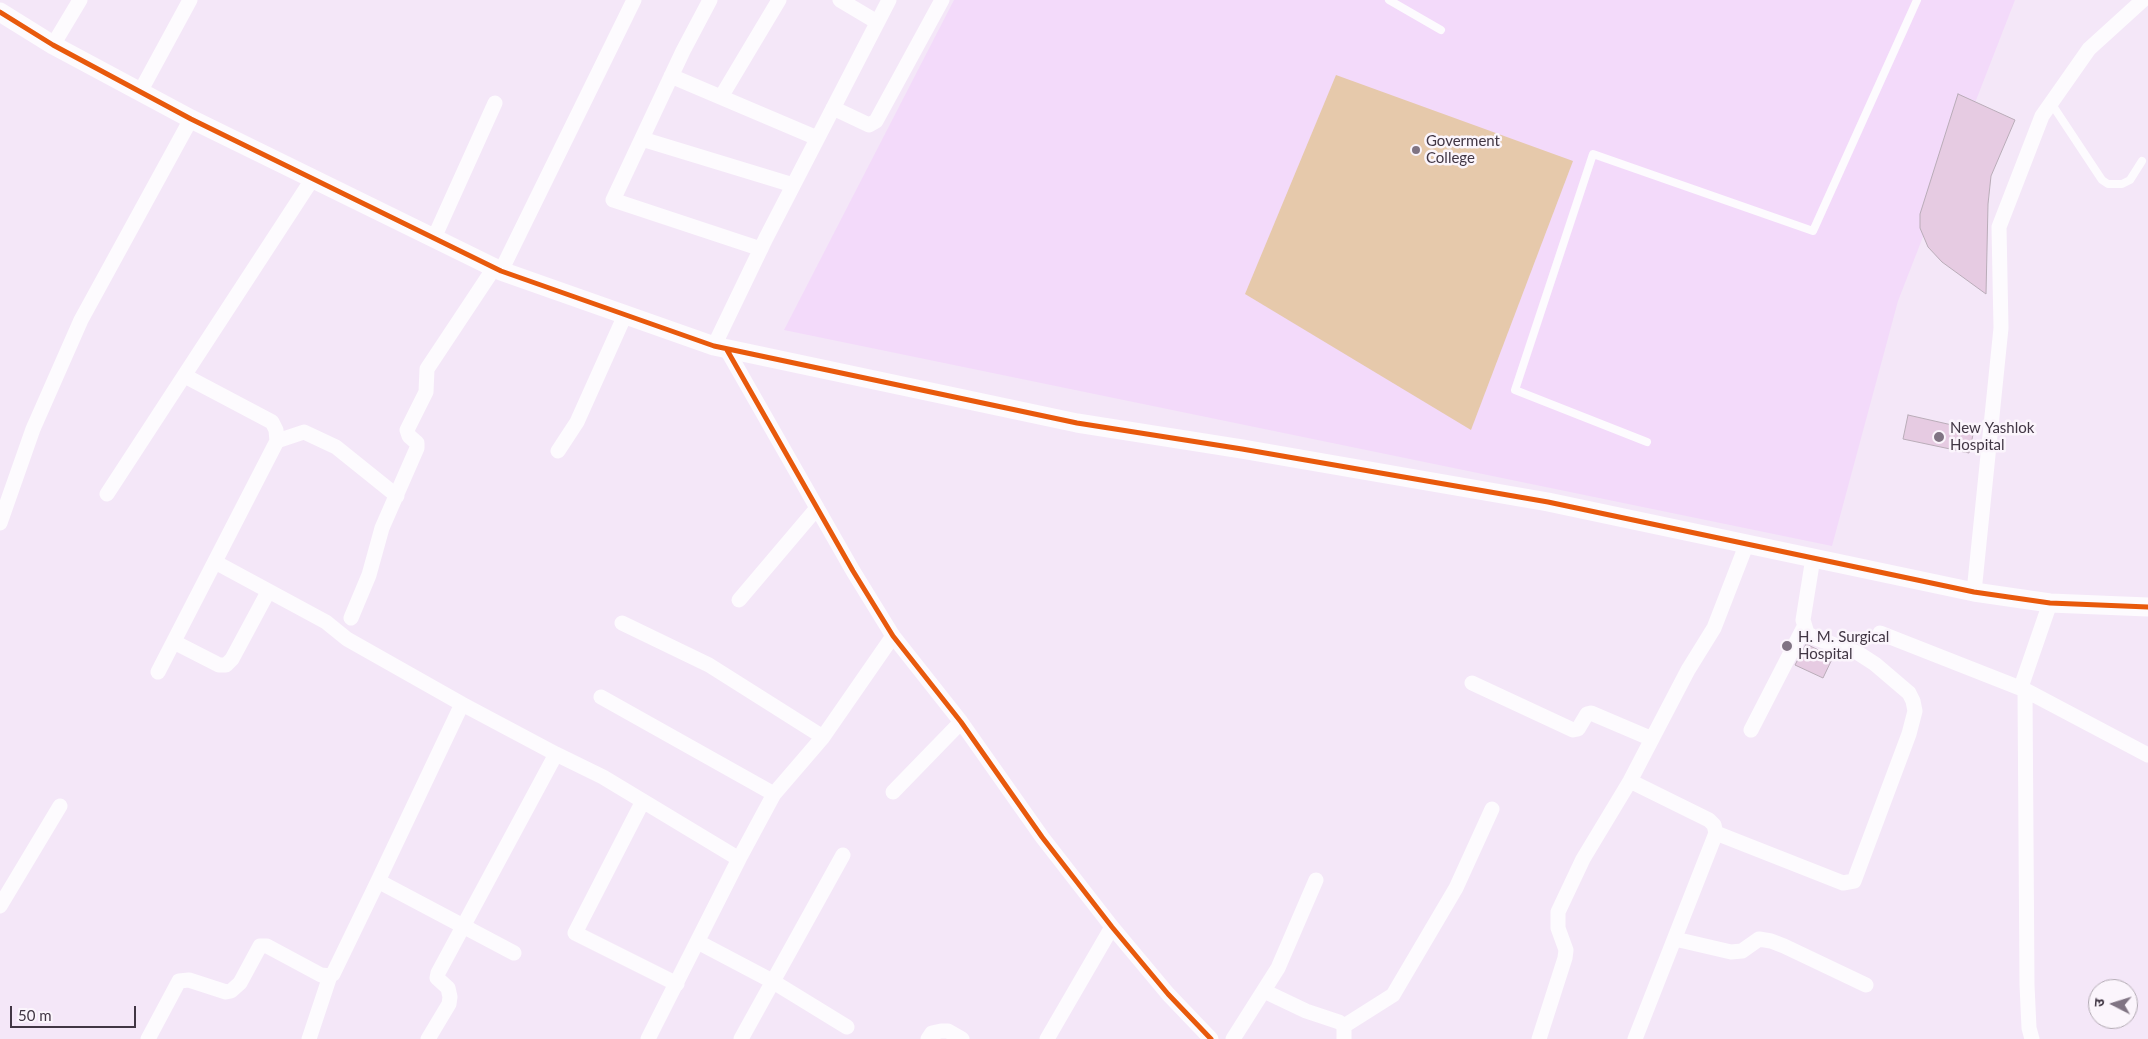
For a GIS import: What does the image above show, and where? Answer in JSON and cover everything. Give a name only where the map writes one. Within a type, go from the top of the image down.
[{"type":"street","points":[[53,45],[80,0]]},
{"type":"street","points":[[140,92],[190,0]]},
{"type":"street","points":[[352,618],[369,574],[382,528],[417,448],[417,443],[409,436],[408,430],[426,392],[427,369],[498,269],[634,0]]},
{"type":"street","points":[[710,0],[671,76],[613,200],[761,249]]},
{"type":"street","points":[[721,97],[779,0]]},
{"type":"street","points":[[840,0],[877,22]]},
{"type":"street","points":[[720,348],[761,249],[889,0]]},
{"type":"street","points":[[833,108],[869,125],[876,121],[942,0]]},
{"type":"street","points":[[1974,592],[2001,328],[1999,227],[2042,116],[2089,49],[2144,0]]},
{"type":"street","points":[[0,12],[53,45],[191,119],[498,269],[720,348],[1077,424],[1242,449],[1548,502],[1974,592],[2050,603],[2148,607]]},
{"type":"street","points":[[671,76],[817,138]]},
{"type":"street","points":[[434,238],[496,103]]},
{"type":"street","points":[[0,523],[33,429],[81,320],[191,119]]},
{"type":"street","points":[[642,139],[793,185]]},
{"type":"street","points":[[107,494],[312,178]]},
{"type":"street","points":[[558,451],[577,422],[625,315]]},
{"type":"street","points":[[720,348],[893,636],[961,722],[1042,837],[1112,927],[1168,994],[1211,1039]]},
{"type":"street","points":[[158,672],[277,440],[276,430],[272,422],[185,376]]},
{"type":"street","points":[[277,440],[304,432],[336,447],[397,496]]},
{"type":"street","points":[[739,600],[817,508]]},
{"type":"street","points":[[1540,1039],[1565,958],[1566,950],[1558,928],[1558,912],[1584,859],[1714,628],[1747,544]]},
{"type":"street","points":[[1716,833],[1843,883],[1854,881],[1914,720],[1913,702],[1909,693],[1866,658],[1849,648],[1815,638],[1807,633],[1803,620],[1813,558]]},
{"type":"street","points":[[215,562],[326,622],[347,639],[462,704],[603,777],[739,859]]},
{"type":"street","points":[[174,642],[220,665],[226,665],[232,659],[268,592]]},
{"type":"street","points":[[2032,1039],[2029,1028],[2027,985],[2025,690],[2021,687],[2050,603]]},
{"type":"street","points":[[622,623],[709,665],[823,737]]},
{"type":"street","points":[[1752,730],[1804,627]]},
{"type":"street","points":[[1880,633],[2025,690],[2148,755]]},
{"type":"street","points":[[648,1039],[774,794],[823,737],[893,636]]},
{"type":"street","points":[[1472,683],[1573,730],[1578,729],[1587,714],[1591,713],[1652,739]]},
{"type":"street","points":[[601,697],[774,794]]},
{"type":"street","points":[[309,1039],[330,976],[336,971],[462,704]]},
{"type":"street","points":[[893,792],[961,722]]},
{"type":"street","points":[[428,1039],[449,1004],[448,988],[437,978],[438,973],[556,754]]},
{"type":"street","points":[[1630,780],[1710,820],[1714,825],[1716,833],[1635,1039]]},
{"type":"street","points":[[643,800],[575,932],[677,984]]},
{"type":"street","points":[[0,906],[60,806]]},
{"type":"street","points":[[1264,991],[1306,1012],[1339,1022],[1344,1032],[1388,999],[1398,988],[1456,888],[1492,809]]},
{"type":"street","points":[[741,1039],[843,855]]},
{"type":"street","points":[[1232,1039],[1278,968],[1316,880]]},
{"type":"street","points":[[378,881],[514,953]]},
{"type":"street","points":[[1048,1039],[1112,927]]},
{"type":"street","points":[[1675,939],[1731,952],[1742,951],[1759,939],[1771,941],[1866,985]]},
{"type":"street","points":[[698,942],[772,981],[848,1027]]},
{"type":"street","points":[[148,1039],[176,984],[180,981],[189,980],[226,992],[231,991],[240,982],[260,946],[267,946],[321,975],[330,976]]},
{"type":"street","points":[[928,1039],[932,1033],[948,1031],[962,1039]]},
{"type":"lane","points":[[1389,0],[1441,30]]},
{"type":"lane","points":[[1647,442],[1515,390],[1593,154],[1813,231],[1917,0]]},
{"type":"lane","points":[[2051,103],[2102,180],[2108,184],[2122,184],[2130,180],[2142,161]]},
{"type":"shaded area","name":"Goverment College","points":[[954,0],[2015,0],[1898,301],[1832,546],[784,330]]},
{"type":"shaded area","points":[[1336,75],[1573,161],[1471,430],[1245,294]]},
{"type":"building","points":[[1958,94],[2015,120],[1991,176],[1988,204],[1986,294],[1942,262],[1928,247],[1920,228],[1920,214]]},
{"type":"building","points":[[1908,415],[1974,430],[1969,453],[1903,439]]},
{"type":"building","points":[[1806,644],[1833,657],[1823,678],[1795,665]]},
{"type":"cycle path","points":[[0,12],[53,45],[191,119],[501,271],[714,346],[1077,423],[1242,449],[1548,502],[1974,592],[2050,603],[2148,607]]},
{"type":"cycle path","points":[[727,350],[853,571],[893,636],[961,722],[1042,837],[1112,927],[1168,994],[1211,1039]]},
{"type":"place","name":"Goverment College","points":[[1416,150]]},
{"type":"place","name":"New Yashlok Hospital","points":[[1939,437]]},
{"type":"place","name":"H. M. Surgical Hospital","points":[[1787,646]]}]
